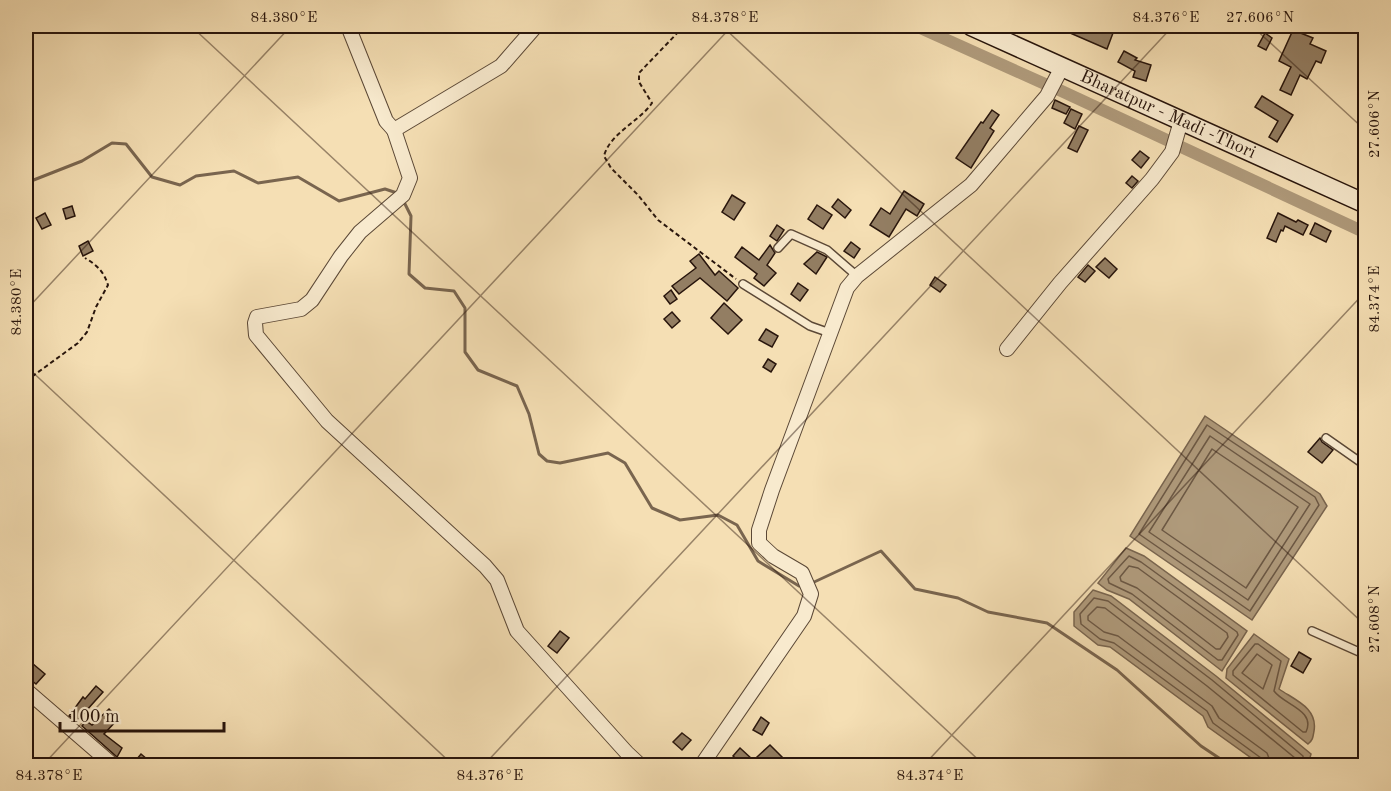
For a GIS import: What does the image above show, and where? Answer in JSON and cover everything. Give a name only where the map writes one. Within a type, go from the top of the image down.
[{"type":"main road","name":"Bharatpur - Madi -Thori","points":[[971,26],[1365,204]]},
{"type":"street","points":[[348,26],[386,121],[394,130],[410,178],[404,195],[360,232],[312,300],[301,309],[257,317],[256,335],[327,421],[485,566],[496,580],[517,631],[627,753],[641,765]]},
{"type":"street","points":[[394,130],[501,66],[536,26]]},
{"type":"street","points":[[701,765],[804,616],[811,594],[801,573],[773,556],[759,543],[759,530],[846,288],[857,276],[971,184],[1047,96],[1062,67]]},
{"type":"street","points":[[1007,349],[1060,283],[1152,179],[1172,152],[1180,121]]},
{"type":"street","points":[[26,690],[114,765]]},
{"type":"lane","points":[[778,248],[791,234],[827,250],[857,276]]},
{"type":"lane","points":[[743,284],[810,326],[830,333]]},
{"type":"lane","points":[[1326,438],[1365,466]]},
{"type":"lane","points":[[1312,631],[1365,655]]},
{"type":"path","points":[[684,26],[639,73],[639,82],[652,103],[646,112],[607,146],[604,156],[611,168],[638,195],[658,220],[743,284]]},
{"type":"path","points":[[1323,26],[1365,32]]},
{"type":"path","points":[[26,381],[64,355],[87,332],[96,307],[108,285],[105,275],[85,258]]},
{"type":"water","points":[[1205,416],[1320,494],[1327,506],[1252,620],[1130,536]]},
{"type":"water","points":[[1126,548],[1144,556],[1247,631],[1222,671],[1129,599],[1107,590],[1098,583]]},
{"type":"water","points":[[1093,590],[1111,596],[1216,676],[1311,754],[1308,765],[1261,765],[1208,727],[1203,716],[1110,647],[1098,645],[1074,626],[1074,612]]},
{"type":"water","points":[[1254,634],[1289,659],[1279,689],[1298,701],[1312,716],[1314,733],[1308,744],[1226,678],[1227,669]]},
{"type":"building","points":[[1054,26],[1095,26],[1113,33],[1107,49]]},
{"type":"building","points":[[1293,30],[1313,38],[1310,44],[1326,51],[1321,63],[1316,61],[1307,79],[1300,75],[1291,95],[1280,90],[1291,67],[1279,61]]},
{"type":"building","points":[[1265,33],[1272,38],[1266,50],[1258,46]]},
{"type":"building","points":[[1124,51],[1137,58],[1135,60],[1151,65],[1146,81],[1133,77],[1135,71],[1118,62]]},
{"type":"building","points":[[1262,96],[1293,115],[1277,142],[1269,137],[1278,121],[1255,107]]},
{"type":"building","points":[[1055,100],[1070,107],[1066,114],[1052,108]]},
{"type":"building","points":[[1071,109],[1082,114],[1075,129],[1064,123]]},
{"type":"building","points":[[992,110],[999,115],[990,128],[994,131],[971,168],[956,158]]},
{"type":"building","points":[[1079,126],[1088,130],[1077,152],[1068,148]]},
{"type":"building","points":[[1140,151],[1149,158],[1141,168],[1132,160]]},
{"type":"building","points":[[1132,176],[1138,181],[1132,188],[1126,183]]},
{"type":"building","points":[[904,191],[924,204],[917,216],[906,209],[889,237],[870,225],[881,208],[890,214]]},
{"type":"building","points":[[732,195],[745,203],[734,220],[722,212]]},
{"type":"building","points":[[838,199],[851,210],[845,218],[832,207]]},
{"type":"building","points":[[817,205],[832,215],[823,229],[808,219]]},
{"type":"building","points":[[72,206],[75,216],[66,219],[63,209]]},
{"type":"building","points":[[45,213],[51,225],[42,229],[36,218]]},
{"type":"building","points":[[1278,213],[1308,225],[1303,235],[1285,226],[1276,242],[1267,238]]},
{"type":"building","points":[[1315,223],[1331,231],[1326,242],[1310,234]]},
{"type":"building","points":[[777,225],[784,230],[777,241],[770,236]]},
{"type":"building","points":[[88,241],[93,251],[83,256],[79,246]]},
{"type":"building","points":[[851,242],[860,249],[854,258],[844,251]]},
{"type":"building","points":[[770,245],[775,253],[767,265],[776,273],[764,286],[754,278],[757,274],[735,257],[742,247],[759,260]]},
{"type":"building","points":[[817,252],[827,257],[816,274],[804,264]]},
{"type":"building","points":[[699,254],[715,275],[719,271],[738,288],[727,301],[700,278],[679,294],[672,286],[696,268],[690,261]]},
{"type":"building","points":[[1105,258],[1117,269],[1109,278],[1096,267]]},
{"type":"building","points":[[1088,265],[1095,271],[1085,282],[1078,277]]},
{"type":"building","points":[[935,277],[946,285],[940,292],[930,285]]},
{"type":"building","points":[[798,283],[808,290],[800,301],[791,294]]},
{"type":"building","points":[[671,290],[677,299],[670,304],[664,296]]},
{"type":"building","points":[[724,303],[742,320],[728,334],[711,318]]},
{"type":"building","points":[[672,312],[680,321],[672,328],[664,319]]},
{"type":"building","points":[[766,329],[778,336],[772,347],[759,340]]},
{"type":"building","points":[[768,359],[776,364],[771,372],[763,367]]},
{"type":"building","points":[[1320,438],[1333,450],[1322,463],[1308,452]]},
{"type":"building","points":[[560,631],[569,638],[557,653],[548,646]]},
{"type":"building","points":[[1299,652],[1311,659],[1303,673],[1291,666]]},
{"type":"building","points":[[26,658],[45,674],[36,684],[26,676]]},
{"type":"building","points":[[96,686],[103,692],[77,721],[69,716],[83,697],[85,699]]},
{"type":"building","points":[[109,709],[118,719],[104,734],[122,748],[117,757],[82,726],[86,721],[92,725]]},
{"type":"building","points":[[761,717],[769,723],[762,735],[753,730]]},
{"type":"building","points":[[682,733],[691,740],[682,750],[673,742]]},
{"type":"building","points":[[770,745],[784,759],[777,765],[765,765],[757,757]]},
{"type":"building","points":[[740,748],[753,760],[747,765],[743,765],[733,756]]},
{"type":"building","points":[[141,754],[154,765],[132,765]]},
{"type":"waterway","points":[[916,26],[1045,84]]},
{"type":"waterway","points":[[1055,88],[1169,141]]},
{"type":"waterway","points":[[26,183],[82,161],[112,143],[126,144],[152,177],[180,185],[196,176],[234,171],[258,183],[298,177],[339,201],[385,189],[397,193]]},
{"type":"waterway","points":[[1177,145],[1366,233]]},
{"type":"waterway","points":[[403,200],[411,216],[409,274],[425,288],[454,291],[465,308],[465,352],[478,370],[517,386],[529,414],[539,454],[547,461],[560,463],[608,453],[625,463],[652,508],[680,520],[718,515],[737,525],[758,561],[799,586],[803,585]]},
{"type":"waterway","points":[[812,583],[881,551],[915,589],[958,598],[988,612],[1047,623],[1117,670],[1201,746],[1231,766]]}]
